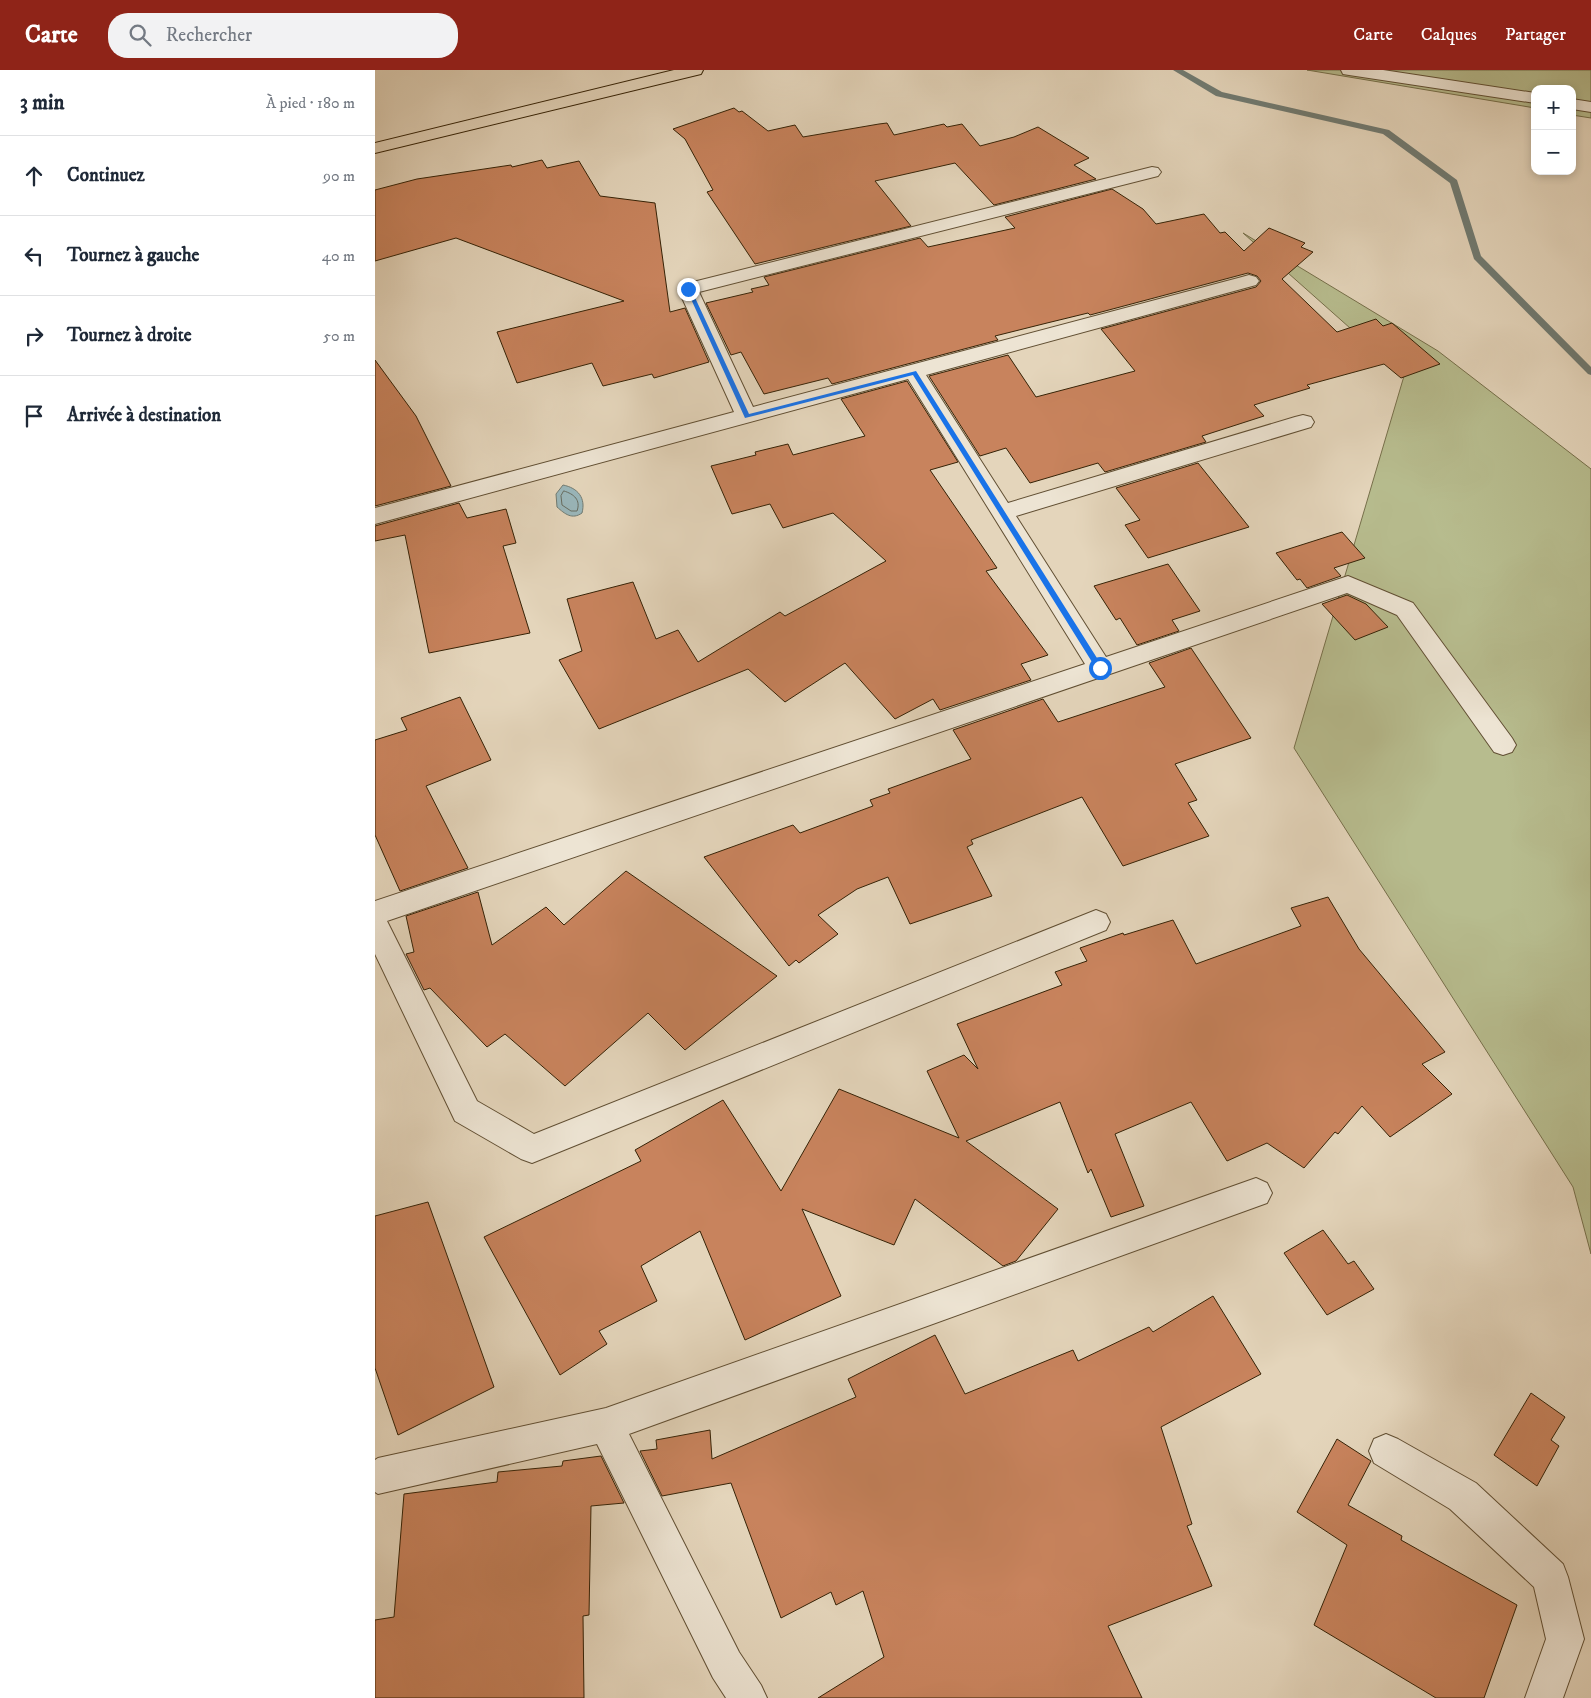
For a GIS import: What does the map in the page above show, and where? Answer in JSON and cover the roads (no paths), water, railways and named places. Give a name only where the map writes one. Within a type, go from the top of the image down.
[{"type":"main road","points":[[375,148],[695,70]]},
{"type":"street","points":[[1349,70],[1531,97]]},
{"type":"street","points":[[1576,105],[1591,107]]},
{"type":"street","points":[[747,417],[688,289],[1152,172]]},
{"type":"street","points":[[375,516],[1249,281]]},
{"type":"street","points":[[914,372],[1100,668]]},
{"type":"street","points":[[1002,513],[1303,422]]},
{"type":"street","points":[[375,913],[1348,584],[1405,609],[1503,745]]},
{"type":"street","points":[[375,925],[466,1111],[532,1149],[1096,922]]},
{"type":"street","points":[[378,1476],[606,1425],[1257,1192]]},
{"type":"street","points":[[606,1425],[726,1665],[748,1698]]},
{"type":"street","points":[[1386,1452],[1463,1496],[1550,1577],[1565,1639],[1544,1698]]},
{"type":"water","points":[[563,485],[580,494],[583,503],[582,513],[572,516],[557,507],[556,494]]},
{"type":"waterway","points":[[1177,70],[1219,94],[1386,132],[1454,182],[1477,257],[1591,372]]}]
